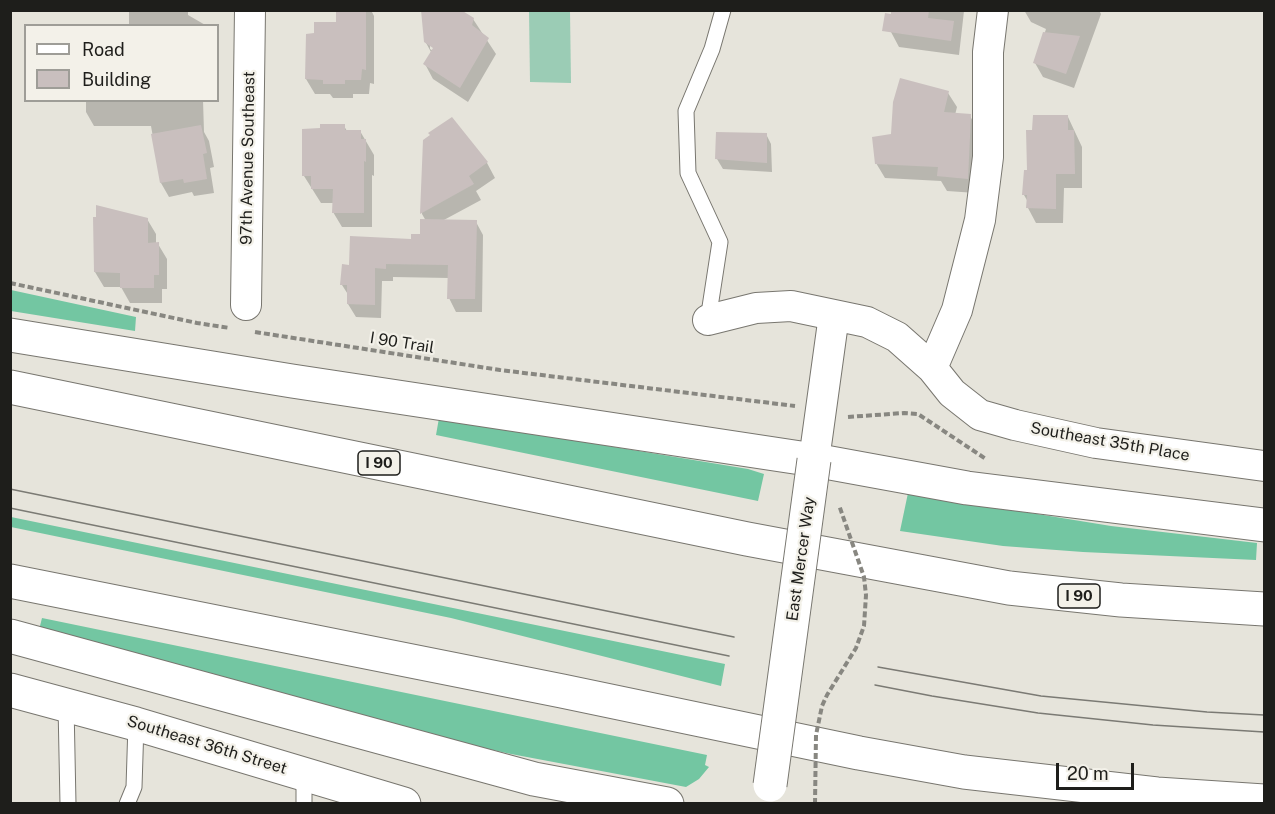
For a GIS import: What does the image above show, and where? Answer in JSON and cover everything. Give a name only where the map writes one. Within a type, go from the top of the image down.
[{"type":"main road","points":[[10,334],[292,381],[814,460],[967,488],[1264,525]]},
{"type":"main road","name":"I 90","points":[[10,387],[747,539],[1009,588],[1121,600],[1264,609]]},
{"type":"main road","name":"East Mercer Way","points":[[769,794],[814,460]]},
{"type":"main road","points":[[10,581],[859,753],[964,772],[1136,792],[1264,801]]},
{"type":"main road","points":[[10,636],[534,779],[667,804]]},
{"type":"main road","name":"Southeast 36th Street","points":[[10,690],[136,724],[304,789],[404,804]]},
{"type":"street","name":"97th Avenue Southeast","points":[[240,321],[250,10]]},
{"type":"street","points":[[932,368],[957,310],[980,220],[988,157],[988,52],[993,10]]},
{"type":"street","name":"Southeast 35th Place","points":[[708,320],[756,308],[791,306],[867,322],[897,336],[932,368],[952,393],[980,415],[1015,425],[1096,442],[1264,466]]},
{"type":"street","name":"East Mercer Way","points":[[814,460],[834,315]]},
{"type":"lane","points":[[708,320],[720,242],[688,173],[686,111],[712,49],[723,10]]},
{"type":"lane","points":[[66,705],[68,804]]},
{"type":"lane","points":[[127,804],[134,787],[136,724]]},
{"type":"path","name":"I 90 Trail","points":[[10,283],[197,323],[240,321],[500,370],[793,406]]},
{"type":"path","points":[[815,804],[816,735],[822,706],[856,648],[864,626],[866,595],[864,578],[837,501]]},
{"type":"green space","points":[[529,11],[570,11],[571,83],[530,82]]},
{"type":"green space","points":[[11,290],[136,317],[135,331],[11,311]]},
{"type":"green space","points":[[439,418],[748,469],[764,474],[758,501],[436,435]]},
{"type":"green space","points":[[908,493],[1111,526],[1257,543],[1256,560],[1003,546],[900,531]]},
{"type":"green space","points":[[11,517],[725,664],[721,686],[451,618],[11,527]]},
{"type":"green space","points":[[42,618],[707,755],[705,765],[709,767],[699,779],[686,787],[511,754],[379,725],[39,630]]},
{"type":"building","points":[[336,10],[366,10],[366,70],[362,69],[361,80],[345,80],[345,84],[323,84],[323,80],[305,79],[306,34],[314,33],[314,22],[336,22]]},
{"type":"building","points":[[421,10],[461,10],[474,18],[472,25],[489,38],[460,88],[423,64],[433,48],[424,42]]},
{"type":"building","points":[[891,10],[929,10],[928,18],[954,21],[951,41],[882,31],[885,13],[891,14]]},
{"type":"building","points":[[1043,32],[1080,36],[1066,74],[1033,63]]},
{"type":"building","points":[[900,78],[949,91],[944,112],[971,114],[968,179],[937,176],[938,167],[875,164],[872,137],[891,134],[893,102]]},
{"type":"building","points":[[1033,115],[1068,115],[1068,130],[1074,130],[1075,174],[1056,174],[1056,209],[1026,208],[1027,195],[1022,195],[1024,170],[1027,170],[1026,130],[1032,130]]},
{"type":"building","points":[[452,117],[488,162],[469,176],[474,184],[420,214],[423,140],[430,135],[428,133]]},
{"type":"building","points":[[320,124],[345,124],[345,130],[361,130],[361,139],[366,139],[364,213],[332,213],[333,189],[311,189],[311,176],[302,176],[302,129],[320,128]]},
{"type":"building","points":[[201,125],[207,153],[203,154],[207,179],[184,183],[183,179],[160,183],[151,134]]},
{"type":"building","points":[[716,132],[767,133],[767,163],[715,159]]},
{"type":"building","points":[[96,205],[148,218],[148,243],[159,242],[159,275],[154,275],[154,288],[120,288],[120,273],[94,272],[93,217],[96,217]]},
{"type":"building","points":[[420,219],[477,220],[475,299],[447,299],[448,265],[386,264],[386,269],[375,268],[375,305],[347,304],[347,285],[340,285],[342,264],[349,265],[350,236],[411,239],[411,234],[420,234]]},
{"type":"tram line","points":[[10,489],[734,637]]},
{"type":"tram line","points":[[10,508],[729,656]]},
{"type":"tram line","points":[[878,667],[1041,696],[1207,712],[1264,715]]},
{"type":"tram line","points":[[875,685],[1038,713],[1153,725],[1264,732]]}]
